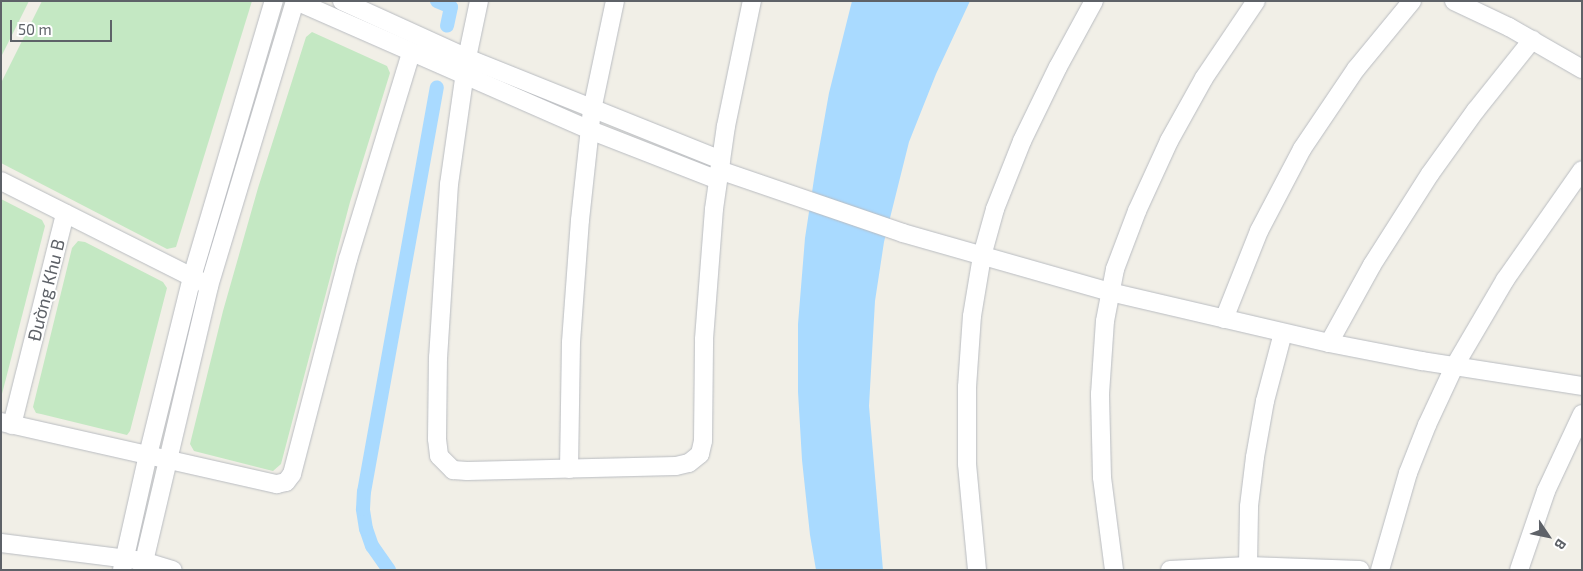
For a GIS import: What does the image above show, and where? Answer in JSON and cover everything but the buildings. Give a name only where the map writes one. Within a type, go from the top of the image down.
[{"type":"street","points":[[123,564],[192,277],[274,1]]},
{"type":"street","points":[[142,565],[166,458],[209,286],[295,1],[590,130],[719,170],[903,233],[1110,292],[1283,333],[1454,366],[1582,386]]},
{"type":"street","points":[[342,1],[466,58],[592,110],[719,170]]},
{"type":"street","points":[[479,1],[466,58],[449,184],[442,271],[437,412],[439,456],[448,466],[460,471],[676,466],[689,462],[700,454],[703,441],[702,377],[706,301],[719,170],[752,1]]},
{"type":"street","points":[[569,469],[570,351],[574,282],[592,110],[615,1]]},
{"type":"street","points":[[978,570],[967,464],[966,387],[972,316],[982,256],[995,209],[1022,141],[1058,67],[1094,1]]},
{"type":"street","points":[[1114,570],[1106,516],[1100,430],[1101,358],[1110,292],[1122,247],[1169,141],[1204,78],[1256,1]]},
{"type":"street","points":[[1224,319],[1259,230],[1302,149],[1356,69],[1412,1]]},
{"type":"street","points":[[1454,1],[1532,40],[1582,69]]},
{"type":"street","points":[[1329,343],[1372,265],[1425,181],[1476,110],[1532,40]]},
{"type":"street","points":[[6,423],[277,484],[282,484],[290,478],[354,240],[411,53]]},
{"type":"street","points":[[1380,570],[1408,473],[1426,425],[1454,366],[1505,280],[1582,170]]},
{"type":"street","points":[[1,181],[209,286]]},
{"type":"street","name":"Đường Khu B","points":[[6,423],[65,214]]},
{"type":"street","points":[[1248,566],[1249,506],[1255,457],[1265,401],[1283,333]]},
{"type":"street","points":[[1519,570],[1546,491],[1582,414]]},
{"type":"street","points":[[1,543],[123,564],[173,570]]},
{"type":"street","points":[[1170,570],[1248,566],[1360,570]]},
{"type":"green space","points":[[1,1],[29,1],[1,57]]},
{"type":"green space","points":[[42,1],[252,1],[176,247],[167,249],[1,163],[1,83]]},
{"type":"green space","points":[[312,32],[387,66],[390,73],[350,202],[281,464],[273,471],[194,451],[190,444],[223,311],[258,188],[306,37]]},
{"type":"green space","points":[[1,199],[42,220],[45,226],[1,398]]},
{"type":"green space","points":[[78,241],[85,242],[163,282],[167,288],[130,431],[127,435],[36,413],[33,407],[72,248]]},
{"type":"water","points":[[852,1],[970,1],[936,74],[909,142],[884,242],[875,301],[869,406],[883,570],[816,570],[810,535],[802,460],[798,392],[798,324],[805,238],[816,166],[829,93]]},
{"type":"waterway","points":[[437,1],[451,7],[447,26]]},
{"type":"waterway","points":[[389,570],[372,546],[366,529],[363,509],[364,492],[437,88]]}]
